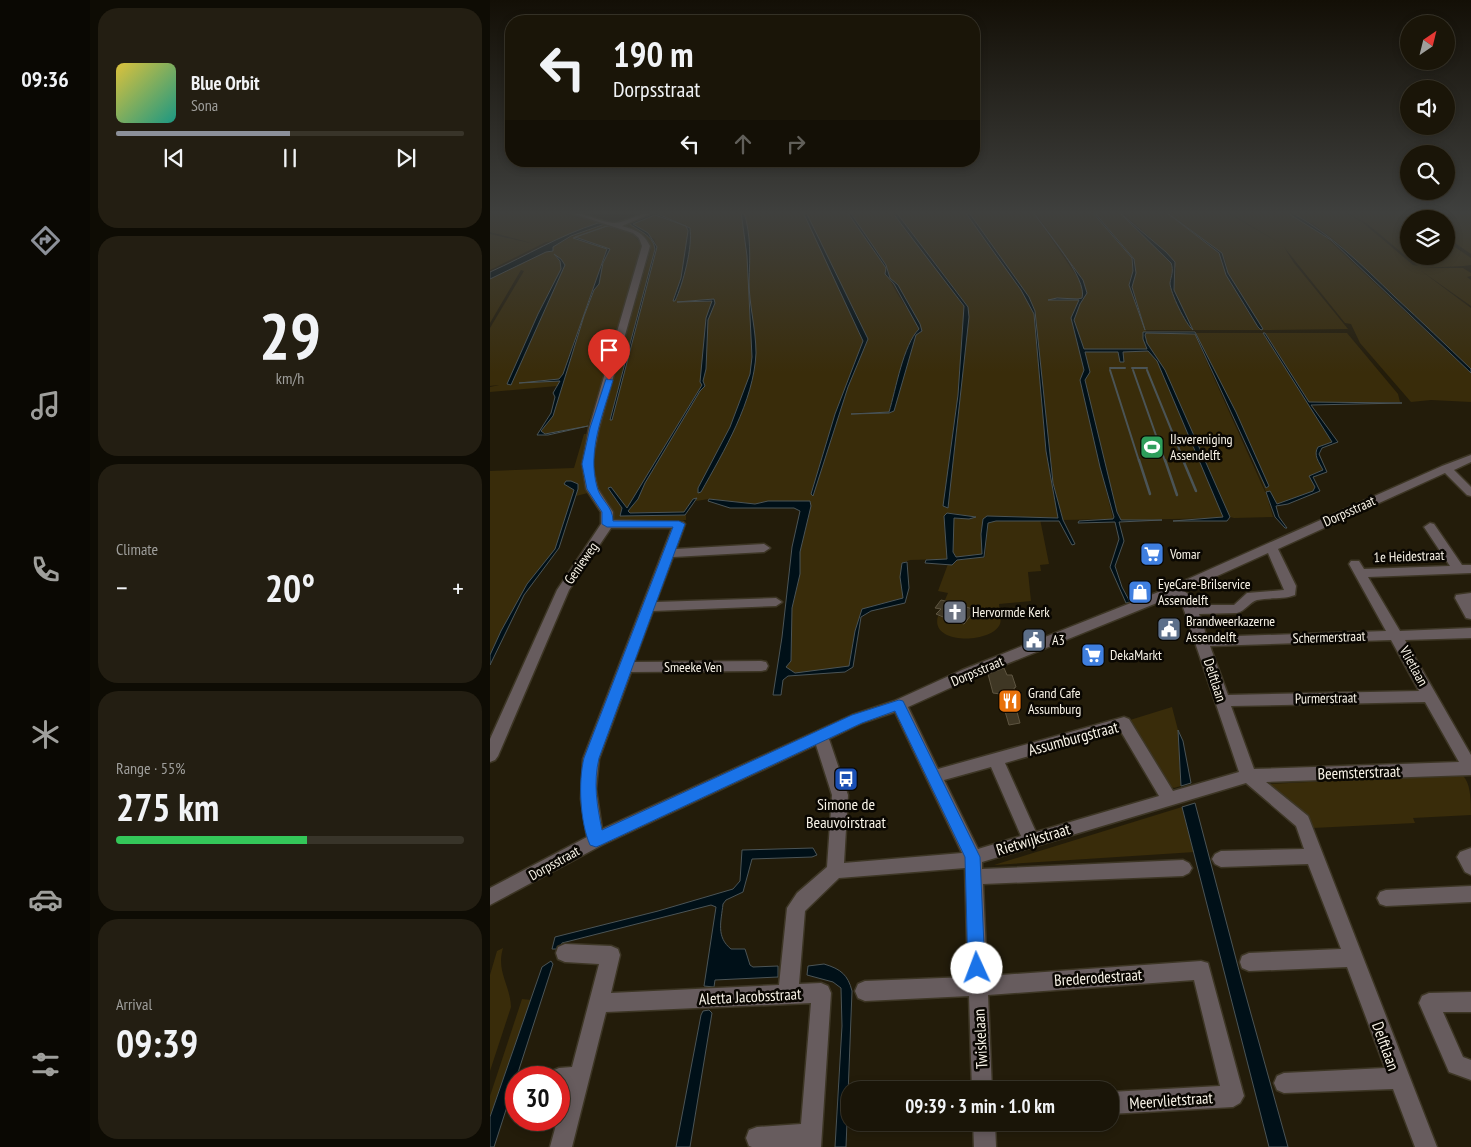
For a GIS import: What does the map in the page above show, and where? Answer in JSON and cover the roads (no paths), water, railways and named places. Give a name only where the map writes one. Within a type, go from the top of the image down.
[{"type":"street","points":[[596,840],[590,818],[588,772],[679,524],[607,524],[608,512],[592,489],[587,464],[594,428],[640,266]]},
{"type":"street","name":"Dorpsstraat","points":[[490,898],[596,840],[857,719],[899,705],[967,674],[1175,590],[1471,458]]},
{"type":"street","points":[[1446,468],[1471,493]]},
{"type":"street","name":"Genieweg","points":[[490,756],[563,590],[607,524]]},
{"type":"street","name":"1e Heidestraat","points":[[1430,527],[1465,570]]},
{"type":"street","points":[[1191,610],[1237,609],[1252,596],[1290,592],[1290,586],[1270,546]]},
{"type":"street","points":[[669,552],[764,548]]},
{"type":"street","name":"1e Heidestraat","points":[[1357,568],[1465,570]]},
{"type":"street","name":"Vlietlaan","points":[[1357,568],[1471,769]]},
{"type":"street","name":"Delftlaan","points":[[1175,590],[1187,600],[1191,610],[1248,776],[1302,821],[1310,838],[1314,856],[1426,1147]]},
{"type":"street","points":[[1471,597],[1461,598],[1471,616]]},
{"type":"street","points":[[650,607],[776,602]]},
{"type":"street","name":"Schermerstraat","points":[[1202,642],[1396,634],[1471,633]]},
{"type":"street","name":"Smeeke Ven","points":[[626,667],[761,666]]},
{"type":"street","name":"Purmerstraat","points":[[1221,701],[1430,696]]},
{"type":"street","name":"Twiskelaan","points":[[899,705],[973,857],[982,1081]]},
{"type":"street","name":"Assumburgstraat","points":[[933,777],[1124,723],[1169,799]]},
{"type":"street","points":[[788,994],[796,908],[803,899],[835,871],[840,795],[837,781],[821,737]]},
{"type":"street","points":[[996,759],[1031,839]]},
{"type":"street","name":"Beemsterstraat","points":[[1248,776],[1471,769]]},
{"type":"street","points":[[1169,799],[1248,776]]},
{"type":"street","name":"Rietwijkstraat","points":[[835,871],[958,862],[1169,799]]},
{"type":"street","points":[[1221,859],[1314,856]]},
{"type":"street","points":[[1471,856],[1466,857],[1471,867]]},
{"type":"street","name":"Rietwijkstraat","points":[[973,878],[1183,868]]},
{"type":"street","points":[[1386,898],[1471,894]]},
{"type":"street","points":[[565,953],[611,955],[598,1003],[570,1074]]},
{"type":"street","points":[[1249,962],[1354,958]]},
{"type":"street","name":"Brederodestraat","points":[[864,991],[977,986],[1201,970],[1233,1096]]},
{"type":"street","name":"Aletta Jacobsstraat","points":[[598,1003],[821,993],[810,1140],[757,1138]]},
{"type":"street","points":[[1471,1002],[1429,1003],[1456,1065],[1471,1070]]},
{"type":"street","name":"Delftlaan","points":[[1284,1083],[1398,1078]]},
{"type":"street","name":"Meervlietstraat","points":[[1119,1103],[1233,1096]]},
{"type":"street","points":[[560,1147],[562,1131]]},
{"type":"street","points":[[984,1131],[985,1147]]},
{"type":"waterway","points":[[1110,368],[1125,368]]},
{"type":"waterway","points":[[1132,368],[1147,368]]},
{"type":"waterway","points":[[1110,370],[1139,461]]},
{"type":"waterway","points":[[1133,370],[1165,461]]},
{"type":"waterway","points":[[1147,370],[1184,461]]},
{"type":"waterway","points":[[1139,460],[1150,494]]},
{"type":"waterway","points":[[1165,460],[1177,495]]},
{"type":"waterway","points":[[1183,460],[1196,491]]},
{"type":"place","name":"IJsvereniging Assendelft","points":[[1152,447]]},
{"type":"place","name":"Vomar","points":[[1152,554]]},
{"type":"place","name":"EyeCare-Brilservice Assendelft","points":[[1140,592]]},
{"type":"place","name":"Hervormde Kerk","points":[[955,612]]},
{"type":"place","name":"Brandweerkazerne Assendelft","points":[[1169,629]]},
{"type":"place","name":"A3","points":[[1034,640]]},
{"type":"place","name":"DekaMarkt","points":[[1093,655]]},
{"type":"place","name":"Grand Cafe Assumburg","points":[[1010,701]]},
{"type":"place","name":"Simone de Beauvoirstraat","points":[[846,779]]}]
